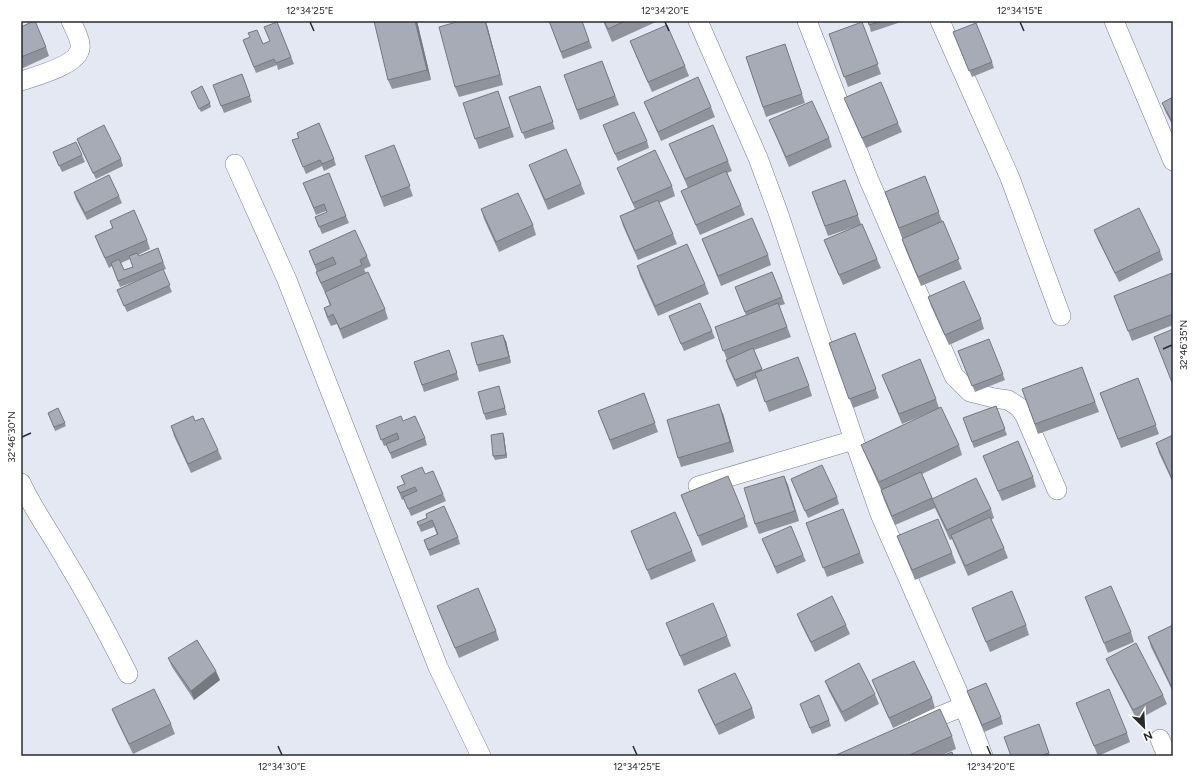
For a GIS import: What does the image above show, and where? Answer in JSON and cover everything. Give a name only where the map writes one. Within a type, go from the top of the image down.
[{"type":"street","points":[[21,81],[72,61],[79,54],[80,45],[71,21]]},
{"type":"street","points":[[698,21],[761,164],[880,514],[964,706],[983,756]]},
{"type":"street","points":[[807,21],[869,180],[954,376],[970,392],[1008,400],[1019,407],[1025,416],[1057,490]]},
{"type":"street","points":[[940,21],[1010,178],[1034,248],[1061,316]]},
{"type":"street","points":[[1114,21],[1173,161]]},
{"type":"street","points":[[235,164],[286,280],[438,667],[481,756]]},
{"type":"street","points":[[698,486],[854,440]]},
{"type":"street","points":[[21,483],[29,501],[68,562],[128,674]]},
{"type":"street","points":[[901,732],[964,706]]},
{"type":"building","points":[[34,21],[46,47],[21,57],[21,27]]},
{"type":"building","points":[[374,21],[415,21],[427,70],[388,80]]},
{"type":"building","points":[[460,21],[485,21],[500,75],[455,87],[439,27]]},
{"type":"building","points":[[549,21],[582,21],[589,41],[561,52]]},
{"type":"building","points":[[604,21],[625,21],[608,29]]},
{"type":"building","points":[[868,21],[882,21],[869,25]]},
{"type":"building","points":[[277,22],[291,57],[276,63],[274,59],[254,67],[243,40],[250,37],[248,33],[257,30],[263,44],[270,41],[264,27]]},
{"type":"building","points":[[862,22],[878,64],[844,77],[829,34]]},
{"type":"building","points":[[976,23],[992,62],[969,71],[953,32]]},
{"type":"building","points":[[667,25],[685,66],[648,82],[630,41]]},
{"type":"building","points":[[785,44],[802,94],[763,107],[746,57]]},
{"type":"building","points":[[602,61],[615,96],[577,110],[564,75]]},
{"type":"building","points":[[242,74],[250,96],[221,106],[213,85]]},
{"type":"building","points":[[698,77],[711,107],[658,132],[644,102]]},
{"type":"building","points":[[881,82],[898,123],[862,138],[844,98]]},
{"type":"building","points":[[202,86],[210,103],[199,109],[191,92]]},
{"type":"building","points":[[540,86],[553,122],[522,133],[509,97]]},
{"type":"building","points":[[498,91],[510,127],[475,139],[463,103]]},
{"type":"building","points":[[1173,97],[1173,123],[1162,103]]},
{"type":"building","points":[[812,101],[829,138],[786,157],[769,120]]},
{"type":"building","points":[[634,112],[647,141],[615,154],[603,125]]},
{"type":"building","points":[[319,123],[334,159],[322,164],[320,160],[303,167],[292,140],[299,138],[297,133]]},
{"type":"building","points":[[104,125],[121,159],[93,173],[77,139]]},
{"type":"building","points":[[713,125],[728,161],[685,179],[669,144]]},
{"type":"building","points":[[76,142],[82,155],[59,166],[53,152]]},
{"type":"building","points":[[394,145],[410,186],[381,197],[365,156]]},
{"type":"building","points":[[566,149],[581,184],[545,200],[529,165]]},
{"type":"building","points":[[655,150],[672,186],[633,203],[617,168]]},
{"type":"building","points":[[726,171],[741,205],[696,225],[681,191]]},
{"type":"building","points":[[329,173],[346,216],[319,227],[315,217],[327,212],[324,204],[314,208],[303,183]]},
{"type":"building","points":[[109,175],[119,196],[85,213],[74,192]]},
{"type":"building","points":[[925,176],[939,212],[899,228],[885,192]]},
{"type":"building","points":[[845,180],[858,215],[825,226],[812,192]]},
{"type":"building","points":[[518,193],[533,225],[496,242],[481,209]]},
{"type":"building","points":[[658,200],[673,234],[635,251],[620,216]]},
{"type":"building","points":[[1139,208],[1160,251],[1115,273],[1094,230]]},
{"type":"building","points":[[134,210],[147,240],[105,258],[95,236],[113,228],[110,221]]},
{"type":"building","points":[[752,218],[768,255],[718,276],[702,239]]},
{"type":"building","points":[[943,221],[959,259],[918,277],[902,239]]},
{"type":"building","points":[[862,224],[877,259],[839,275],[824,240]]},
{"type":"building","points":[[355,230],[367,256],[360,260],[362,265],[321,283],[316,272],[336,264],[333,257],[315,265],[309,251]]},
{"type":"building","points":[[687,244],[705,284],[655,306],[637,266]]},
{"type":"building","points":[[158,248],[163,262],[118,281],[111,263],[119,259],[124,270],[133,267],[129,256],[137,253],[139,256]]},
{"type":"building","points":[[163,269],[170,285],[124,306],[117,290]]},
{"type":"building","points":[[368,272],[385,309],[340,329],[333,314],[328,317],[324,308],[331,305],[325,292]]},
{"type":"building","points":[[772,272],[782,297],[745,312],[735,287]]},
{"type":"building","points":[[1172,273],[1173,314],[1128,331],[1114,296]]},
{"type":"building","points":[[964,281],[981,319],[945,335],[928,297]]},
{"type":"building","points":[[700,303],[712,331],[681,344],[669,316]]},
{"type":"building","points":[[778,303],[787,327],[723,351],[715,327]]},
{"type":"building","points":[[1173,329],[1173,385],[1154,337]]},
{"type":"building","points":[[855,333],[876,389],[849,399],[829,343]]},
{"type":"building","points":[[503,335],[509,357],[477,365],[471,343]]},
{"type":"building","points":[[989,339],[1003,374],[972,386],[958,351]]},
{"type":"building","points":[[753,348],[762,369],[735,380],[726,360]]},
{"type":"building","points":[[449,350],[457,373],[422,385],[414,362]]},
{"type":"building","points":[[798,357],[809,386],[765,402],[755,373]]},
{"type":"building","points":[[920,359],[936,399],[899,414],[882,375]]},
{"type":"building","points":[[1082,367],[1095,402],[1035,424],[1022,389]]},
{"type":"building","points":[[1138,378],[1156,425],[1118,439],[1100,393]]},
{"type":"building","points":[[499,386],[505,408],[484,414],[478,392]]},
{"type":"building","points":[[644,393],[655,423],[610,440],[598,411]]},
{"type":"building","points":[[719,404],[730,442],[678,458],[667,420]]},
{"type":"building","points":[[996,406],[1005,429],[972,442],[963,418]]},
{"type":"building","points":[[941,407],[959,445],[879,482],[861,445]]},
{"type":"building","points":[[58,408],[65,423],[54,427],[48,413]]},
{"type":"building","points":[[193,416],[195,421],[203,418],[218,450],[188,464],[171,426]]},
{"type":"building","points":[[401,416],[403,421],[415,416],[425,438],[390,453],[386,444],[399,439],[397,433],[381,440],[376,426]]},
{"type":"building","points":[[503,433],[506,455],[493,456],[491,435]]},
{"type":"building","points":[[1173,435],[1173,481],[1156,443]]},
{"type":"building","points":[[1018,441],[1033,477],[998,491],[983,456]]},
{"type":"building","points":[[822,465],[837,497],[805,511],[791,479]]},
{"type":"building","points":[[422,467],[425,474],[433,471],[443,494],[408,509],[403,497],[417,491],[415,487],[400,493],[397,487],[405,484],[401,476]]},
{"type":"building","points":[[921,472],[932,498],[892,516],[881,490]]},
{"type":"building","points":[[728,476],[745,517],[698,536],[681,495]]},
{"type":"building","points":[[784,476],[795,511],[755,524],[744,488]]},
{"type":"building","points":[[976,478],[991,509],[947,530],[932,499]]},
{"type":"building","points":[[444,506],[458,537],[428,550],[424,540],[438,534],[432,520],[419,526],[417,522],[427,518],[426,514]]},
{"type":"building","points":[[843,509],[860,553],[823,568],[806,523]]},
{"type":"building","points":[[675,512],[692,551],[647,570],[631,531]]},
{"type":"building","points":[[990,517],[1004,548],[965,566],[951,535]]},
{"type":"building","points":[[938,519],[952,553],[912,570],[897,536]]},
{"type":"building","points":[[791,526],[803,555],[775,567],[762,539]]},
{"type":"building","points":[[1111,586],[1131,632],[1104,643],[1085,597]]},
{"type":"building","points":[[478,588],[496,631],[455,648],[437,606]]},
{"type":"building","points":[[1012,591],[1026,625],[986,642],[972,608]]},
{"type":"building","points":[[832,596],[846,625],[811,642],[797,614]]},
{"type":"building","points":[[713,603],[727,636],[680,656],[666,623]]},
{"type":"building","points":[[1173,625],[1173,690],[1148,637]]},
{"type":"building","points":[[197,640],[216,671],[191,691],[168,658]]},
{"type":"building","points":[[1136,643],[1163,695],[1133,710],[1106,659]]},
{"type":"building","points":[[914,661],[932,698],[889,718],[872,680]]},
{"type":"building","points":[[859,663],[875,694],[842,712],[825,681]]},
{"type":"building","points":[[735,673],[752,708],[715,725],[698,690]]},
{"type":"building","points":[[986,683],[1001,717],[982,725],[967,691]]},
{"type":"building","points":[[154,689],[171,724],[129,744],[112,709]]},
{"type":"building","points":[[1109,689],[1127,733],[1094,746],[1076,703]]},
{"type":"building","points":[[819,695],[829,720],[810,728],[800,704]]},
{"type":"building","points":[[940,709],[952,736],[907,756],[834,756]]},
{"type":"building","points":[[1039,724],[1049,753],[1040,756],[1011,756],[1004,737]]},
{"type":"building","points":[[952,752],[953,756],[942,756]]}]
